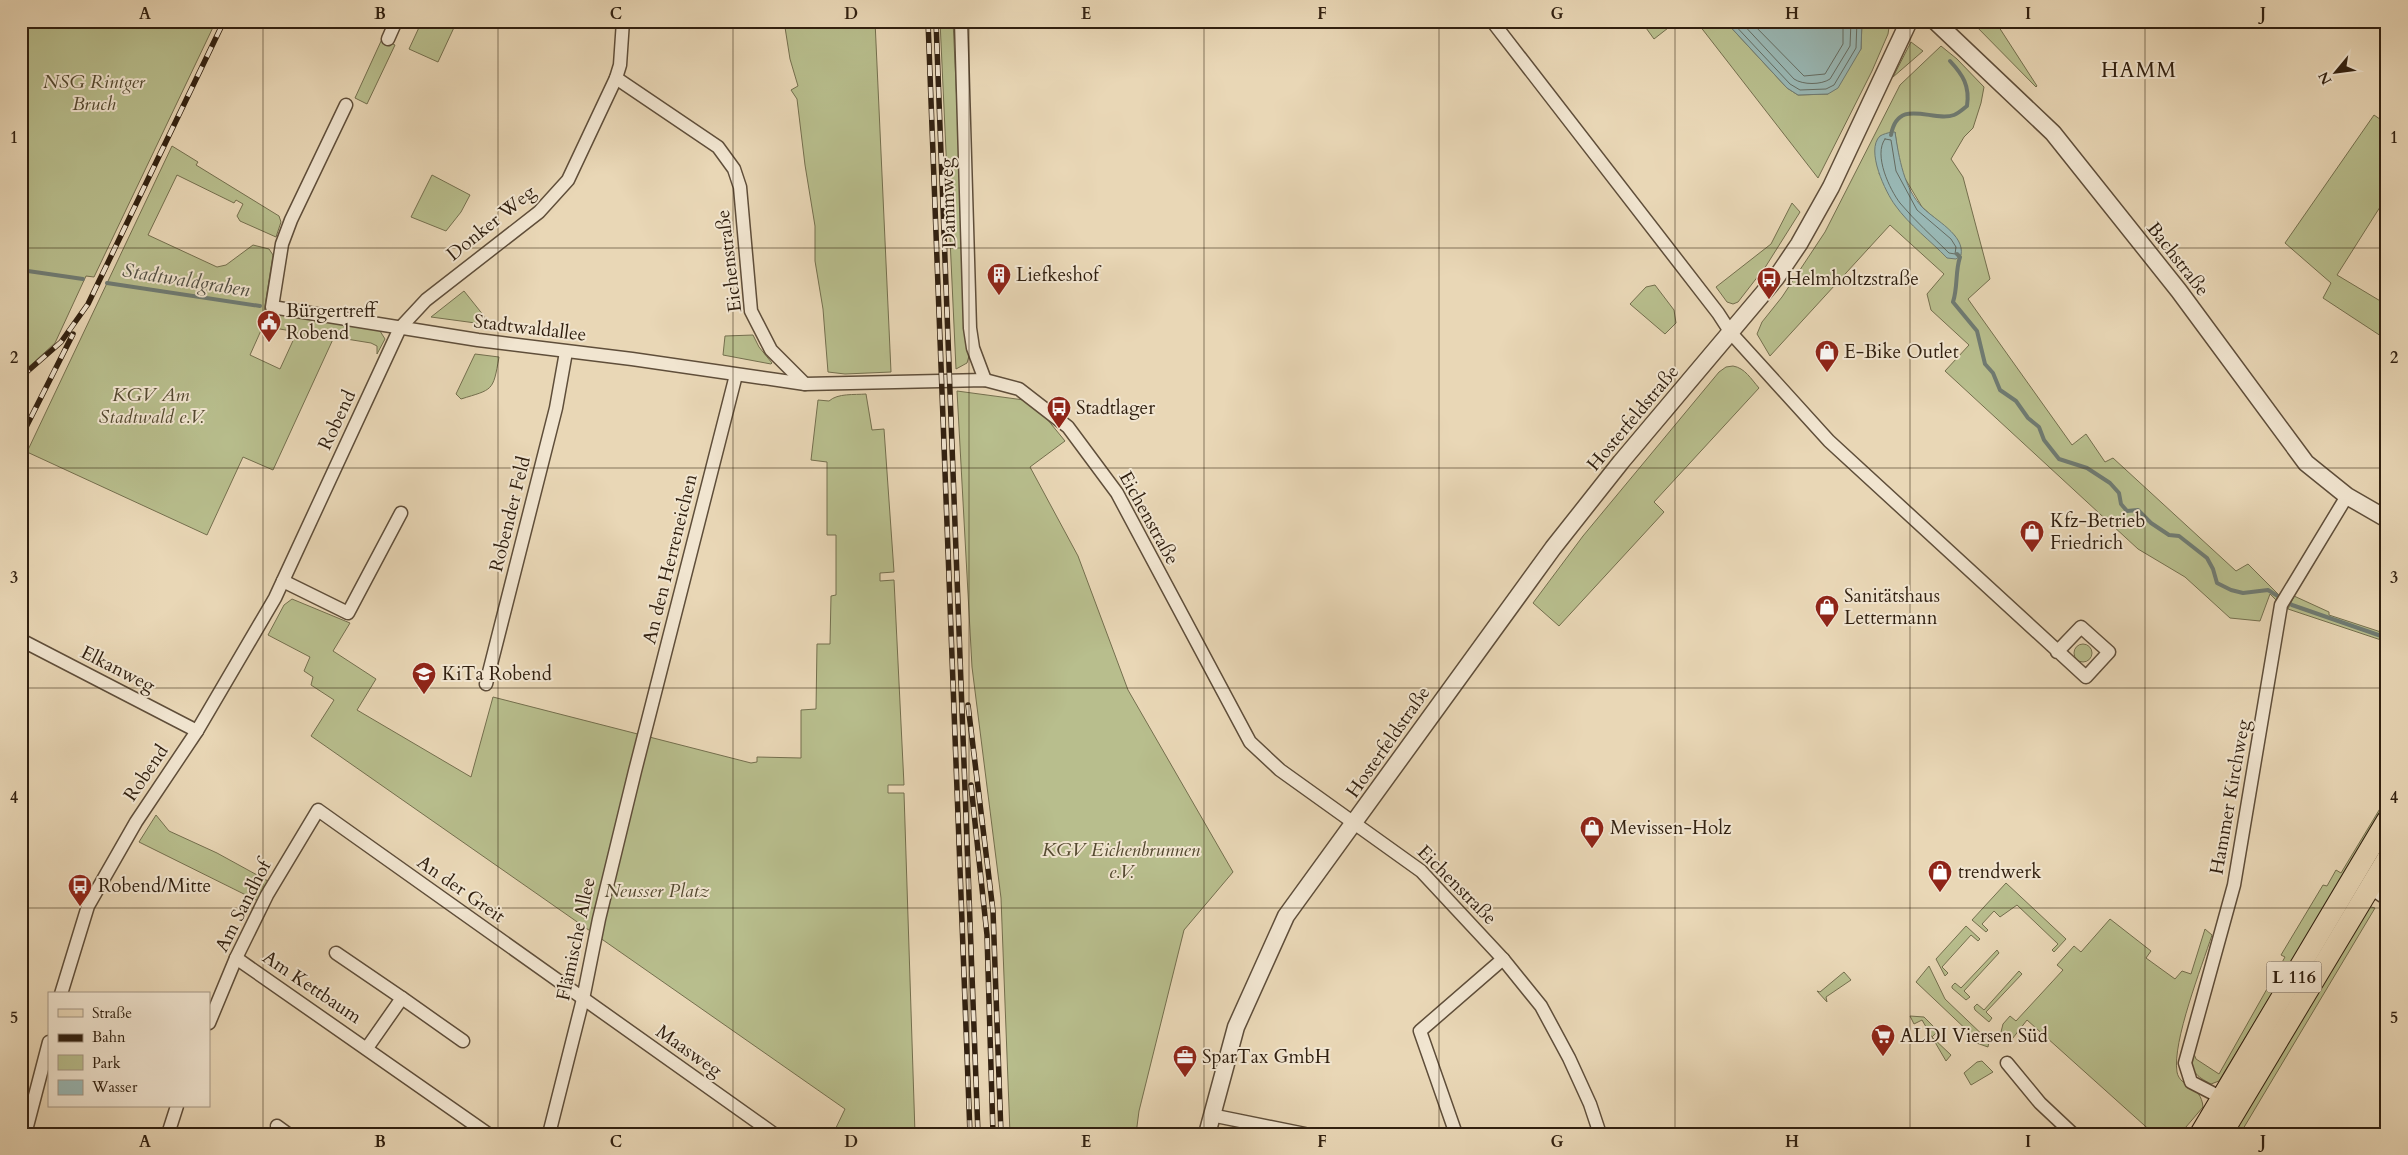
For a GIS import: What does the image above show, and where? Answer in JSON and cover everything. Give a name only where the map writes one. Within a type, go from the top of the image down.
[{"type":"main road","name":"L 116","points":[[2200,1134],[2387,820]]},
{"type":"main road","name":"L 116","points":[[2222,1134],[2387,859]]},
{"type":"street","points":[[388,39],[396,21]]},
{"type":"street","name":"Donker Weg","points":[[400,328],[426,300],[539,212],[568,180],[616,78],[620,65],[623,21]]},
{"type":"street","name":"Dammweg","points":[[961,21],[970,328],[973,348],[985,380]]},
{"type":"street","points":[[1492,21],[1718,313],[1731,333],[1829,441],[2058,652]]},
{"type":"street","name":"Hosterfeldstraße","points":[[1207,1134],[1236,1026],[1286,916],[1553,548],[1621,462],[1772,284],[1799,244],[1831,188],[1909,21]]},
{"type":"street","name":"Bachstraße","points":[[1936,21],[2053,133],[2179,291],[2306,463],[2347,496],[2387,519]]},
{"type":"street","name":"Eichenstraße","points":[[616,78],[718,147],[734,169],[740,187],[751,311],[771,350],[805,384],[985,380],[1019,389],[1060,420],[1073,434],[1116,493],[1250,742],[1280,770],[1421,871],[1503,959],[1541,1006],[1569,1058],[1590,1104],[1600,1134]]},
{"type":"street","name":"Stadtwaldallee","points":[[346,105],[282,244],[272,307],[566,352],[632,359],[805,384]]},
{"type":"street","name":"Robend","points":[[62,992],[88,906],[136,822],[197,731],[283,581],[400,328]]},
{"type":"street","name":"Robender Feld","points":[[486,684],[556,408],[566,352]]},
{"type":"street","name":"An den Herreneichen","points":[[640,753],[736,375]]},
{"type":"street","name":"Hammer Kirchweg","points":[[2222,1098],[2190,1082],[2186,1063],[2234,885],[2283,600],[2347,496]]},
{"type":"street","points":[[283,581],[348,613],[401,513]]},
{"type":"street","name":"Elkanweg","points":[[21,640],[197,731]]},
{"type":"street","name":"Flämische Allee","points":[[549,1134],[583,999],[599,919],[640,753]]},
{"type":"street","name":"An der Greit","points":[[318,810],[583,999]]},
{"type":"street","name":"Am Sandhof","points":[[210,1021],[236,958],[267,895],[318,810]]},
{"type":"street","points":[[2370,887],[2387,899]]},
{"type":"street","points":[[336,953],[463,1041]]},
{"type":"street","name":"Am Kettbaum","points":[[236,958],[488,1134]]},
{"type":"street","points":[[1456,1134],[1420,1031],[1503,959]]},
{"type":"street","name":"Am Kettbaum","points":[[367,1048],[402,998]]},
{"type":"street","name":"Maasweg","points":[[583,999],[774,1134]]},
{"type":"street","points":[[25,1134],[48,1046]]},
{"type":"street","points":[[2007,1063],[2040,1103],[2073,1134]]},
{"type":"street","points":[[171,1132],[177,1108]]},
{"type":"street","points":[[1211,1115],[1305,1134]]},
{"type":"green space","name":"NSG Rintger Bruch","points":[[21,21],[216,21],[94,277],[86,276],[55,343],[23,372],[21,371]]},
{"type":"green space","points":[[422,21],[457,21],[438,62],[409,49]]},
{"type":"green space","points":[[784,21],[875,21],[891,372],[845,374],[828,372],[823,309],[815,261],[815,226],[797,99],[791,90],[798,86],[790,59]]},
{"type":"green space","points":[[940,21],[953,21],[969,356],[967,363],[956,369]]},
{"type":"green space","points":[[1641,21],[1677,21],[1654,39]]},
{"type":"green space","points":[[1696,21],[1725,21],[1787,88],[1798,95],[1828,94],[1861,49],[1862,21],[1890,21],[1888,34],[1872,71],[1818,178]]},
{"type":"green space","points":[[1971,21],[1995,21],[2036,87]]},
{"type":"green space","points":[[382,39],[395,45],[367,104],[355,98]]},
{"type":"green space","points":[[1911,42],[1923,51],[1893,77]]},
{"type":"green space","points":[[1941,46],[1957,59],[1984,87],[1973,128],[1964,137],[1951,159],[1963,177],[1990,279],[1968,299],[2072,445],[2086,434],[2105,462],[2113,458],[2236,571],[2248,564],[2279,595],[2276,600],[2270,594],[2260,621],[2230,618],[2185,577],[2138,549],[1945,371],[1969,345],[1931,310],[1927,294],[1944,274],[1890,225],[1770,356],[1757,334],[1762,322],[1782,297],[1825,232],[1900,85]],"holes":[[[1895,132],[1900,170],[1922,207],[1955,236],[1879,174]]]},
{"type":"green space","points":[[2374,115],[2387,124],[2387,196],[2337,275],[2387,305],[2387,340],[2323,298],[2331,283],[2285,243]]},
{"type":"green space","name":"KGV Am Stadtwald e.V.","points":[[172,146],[198,162],[196,165],[279,216],[281,222],[276,237],[240,221],[237,216],[243,204],[236,200],[234,203],[177,175],[148,235],[217,267],[226,265],[253,245],[269,249],[273,255],[264,312],[373,329],[380,331],[385,339],[377,354],[377,346],[371,343],[334,337],[273,470],[243,457],[207,535],[27,452]],"holes":[[[263,326],[297,332],[280,369],[250,355]]]},
{"type":"green space","points":[[432,175],[470,195],[461,212],[446,231],[411,217]]},
{"type":"green space","points":[[1792,203],[1800,212],[1766,266],[1738,302],[1733,304],[1727,302],[1716,287],[1771,244]]},
{"type":"green space","points":[[1655,285],[1674,310],[1676,323],[1665,334],[1630,304],[1646,287]]},
{"type":"green space","points":[[464,291],[484,316],[483,324],[431,317]]},
{"type":"green space","points":[[753,335],[771,364],[723,355],[725,336]]},
{"type":"green space","points":[[475,354],[499,357],[495,377],[493,383],[486,391],[461,399],[456,394]]},
{"type":"green space","points":[[1733,366],[1744,371],[1759,388],[1654,502],[1664,512],[1559,626],[1533,603],[1583,536],[1719,372],[1726,367]]},
{"type":"green space","name":"KGV Eichenbrunnen e.V.","points":[[957,391],[1024,400],[1047,419],[1065,441],[1030,467],[1078,556],[1128,690],[1233,872],[1184,930],[1139,1111],[1136,1134],[1010,1134],[1001,898],[972,667]]},
{"type":"green space","name":"Neusser Platz","points":[[866,394],[872,430],[884,429],[894,572],[880,573],[880,581],[894,580],[904,785],[888,785],[888,793],[904,793],[915,1134],[833,1134],[845,1109],[311,736],[334,700],[311,685],[313,677],[304,671],[310,657],[268,635],[284,605],[292,599],[350,623],[333,651],[376,679],[357,710],[471,777],[493,697],[751,763],[757,762],[757,757],[801,758],[801,710],[816,709],[817,644],[830,644],[831,596],[836,595],[836,535],[827,535],[827,462],[811,460],[818,400],[829,401],[841,396]]},
{"type":"green space","points":[[2294,596],[2329,612],[2329,615],[2387,634],[2387,642],[2288,609]]},
{"type":"green space","points":[[2083,644],[2089,647],[2092,653],[2089,659],[2083,662],[2077,659],[2074,653],[2077,647]]},
{"type":"green space","points":[[2387,797],[2387,803],[2219,1081],[2211,1084],[2201,1078],[2193,1069],[2194,1054],[2196,1059],[2219,1074],[2285,957],[2281,955],[2323,885],[2327,886],[2336,870],[2341,873]]},
{"type":"green space","points":[[156,815],[169,831],[217,853],[268,881],[258,901],[139,842]]},
{"type":"green space","points":[[2006,883],[2066,939],[2054,952],[2052,950],[2058,944],[2017,905],[2000,917],[1994,911],[1982,924],[1988,930],[1986,932],[1972,920]]},
{"type":"green space","points":[[2367,906],[2375,908],[2240,1134],[2231,1134]]},
{"type":"green space","points":[[2110,919],[2151,951],[2146,958],[2175,979],[2182,971],[2191,974],[2205,929],[2212,935],[2183,1024],[2177,1059],[2179,1077],[2199,1094],[2203,1107],[2180,1134],[2154,1134],[2027,1020],[2009,1043],[1999,1040],[2003,1024],[2010,1016],[2016,1021],[2063,970],[2057,965],[2074,946],[2081,952]]},
{"type":"green space","points":[[1966,926],[1980,939],[1978,941],[1971,935],[1942,967],[1948,973],[1945,976],[1936,959]]},
{"type":"green space","points":[[1997,950],[1999,953],[1964,991],[1970,997],[1966,1000],[1952,988],[1955,983],[1961,988]]},
{"type":"green space","points":[[1929,966],[1945,999],[1989,1041],[1988,1047],[1968,1040],[1972,1035],[1916,982]]},
{"type":"green space","points":[[2019,971],[2022,974],[1986,1012],[1992,1018],[1989,1022],[1974,1007],[1977,1004],[1984,1010]]},
{"type":"green space","points":[[1844,972],[1851,980],[1826,997],[1827,1002],[1817,991],[1820,992]]},
{"type":"green space","points":[[1910,1016],[1924,1017],[1938,1031],[1932,1037],[1951,1055],[1946,1061],[1922,1020],[1914,1024]]},
{"type":"green space","points":[[1982,1061],[1993,1072],[1971,1085],[1964,1073],[1977,1062]]},
{"type":"water","points":[[1725,21],[1862,21],[1861,49],[1838,88],[1828,94],[1798,95],[1787,88]]},
{"type":"water","points":[[1895,132],[1903,173],[1911,192],[1923,208],[1948,228],[1958,241],[1961,255],[1956,259],[1947,258],[1913,226],[1895,205],[1882,182],[1876,161],[1876,142],[1880,136]]},
{"type":"waterway","points":[[1891,135],[1895,123],[1901,117],[1908,114],[1917,113],[1946,117],[1956,114],[1967,106],[1968,99],[1965,81],[1950,61]]},
{"type":"waterway","points":[[1957,254],[1960,257],[1953,302],[1977,331],[1985,364],[1993,373],[2000,390],[2016,401],[2028,418],[2039,427],[2044,440],[2059,459],[2087,468],[2110,483],[2119,493],[2121,504],[2127,511],[2138,510],[2151,523],[2169,535],[2179,536],[2207,558],[2217,583],[2231,590],[2243,593],[2268,590],[2292,605],[2387,638]]},
{"type":"waterway","name":"Stadtwaldgraben","points":[[21,270],[83,279]]},
{"type":"waterway","name":"Stadtwaldgraben","points":[[107,283],[260,306]]},
{"type":"railway","points":[[21,377],[61,342],[88,304],[224,21]]},
{"type":"railway","points":[[928,21],[970,1134]]},
{"type":"railway","points":[[936,21],[978,1134]]},
{"type":"railway","points":[[21,437],[73,334]]},
{"type":"railway","points":[[968,705],[993,911],[1001,1134]]},
{"type":"railway","points":[[971,785],[987,935],[993,1134]]},
{"type":"place","name":"Liefkeshof","points":[[999,296]]},
{"type":"place","name":"Helmholtzstraße","points":[[1769,300]]},
{"type":"place","name":"Bürgertreff Robend","points":[[269,343]]},
{"type":"place","name":"E-Bike Outlet","points":[[1827,373]]},
{"type":"place","name":"Stadtlager","points":[[1059,429]]},
{"type":"place","name":"Kfz-Betrieb Friedrich","points":[[2032,553]]},
{"type":"place","name":"Sanitätshaus Lettermann","points":[[1827,628]]},
{"type":"place","name":"KiTa Robend","points":[[424,695]]},
{"type":"place","name":"Mevissen-Holz","points":[[1592,849]]},
{"type":"place","name":"trendwerk","points":[[1940,893]]},
{"type":"place","name":"Robend/Mitte","points":[[80,907]]},
{"type":"place","name":"ALDI Viersen Süd","points":[[1883,1057]]},
{"type":"place","name":"SparTax GmbH","points":[[1185,1078]]},
{"type":"district","name":"HAMM","points":[[2139,70]]}]
